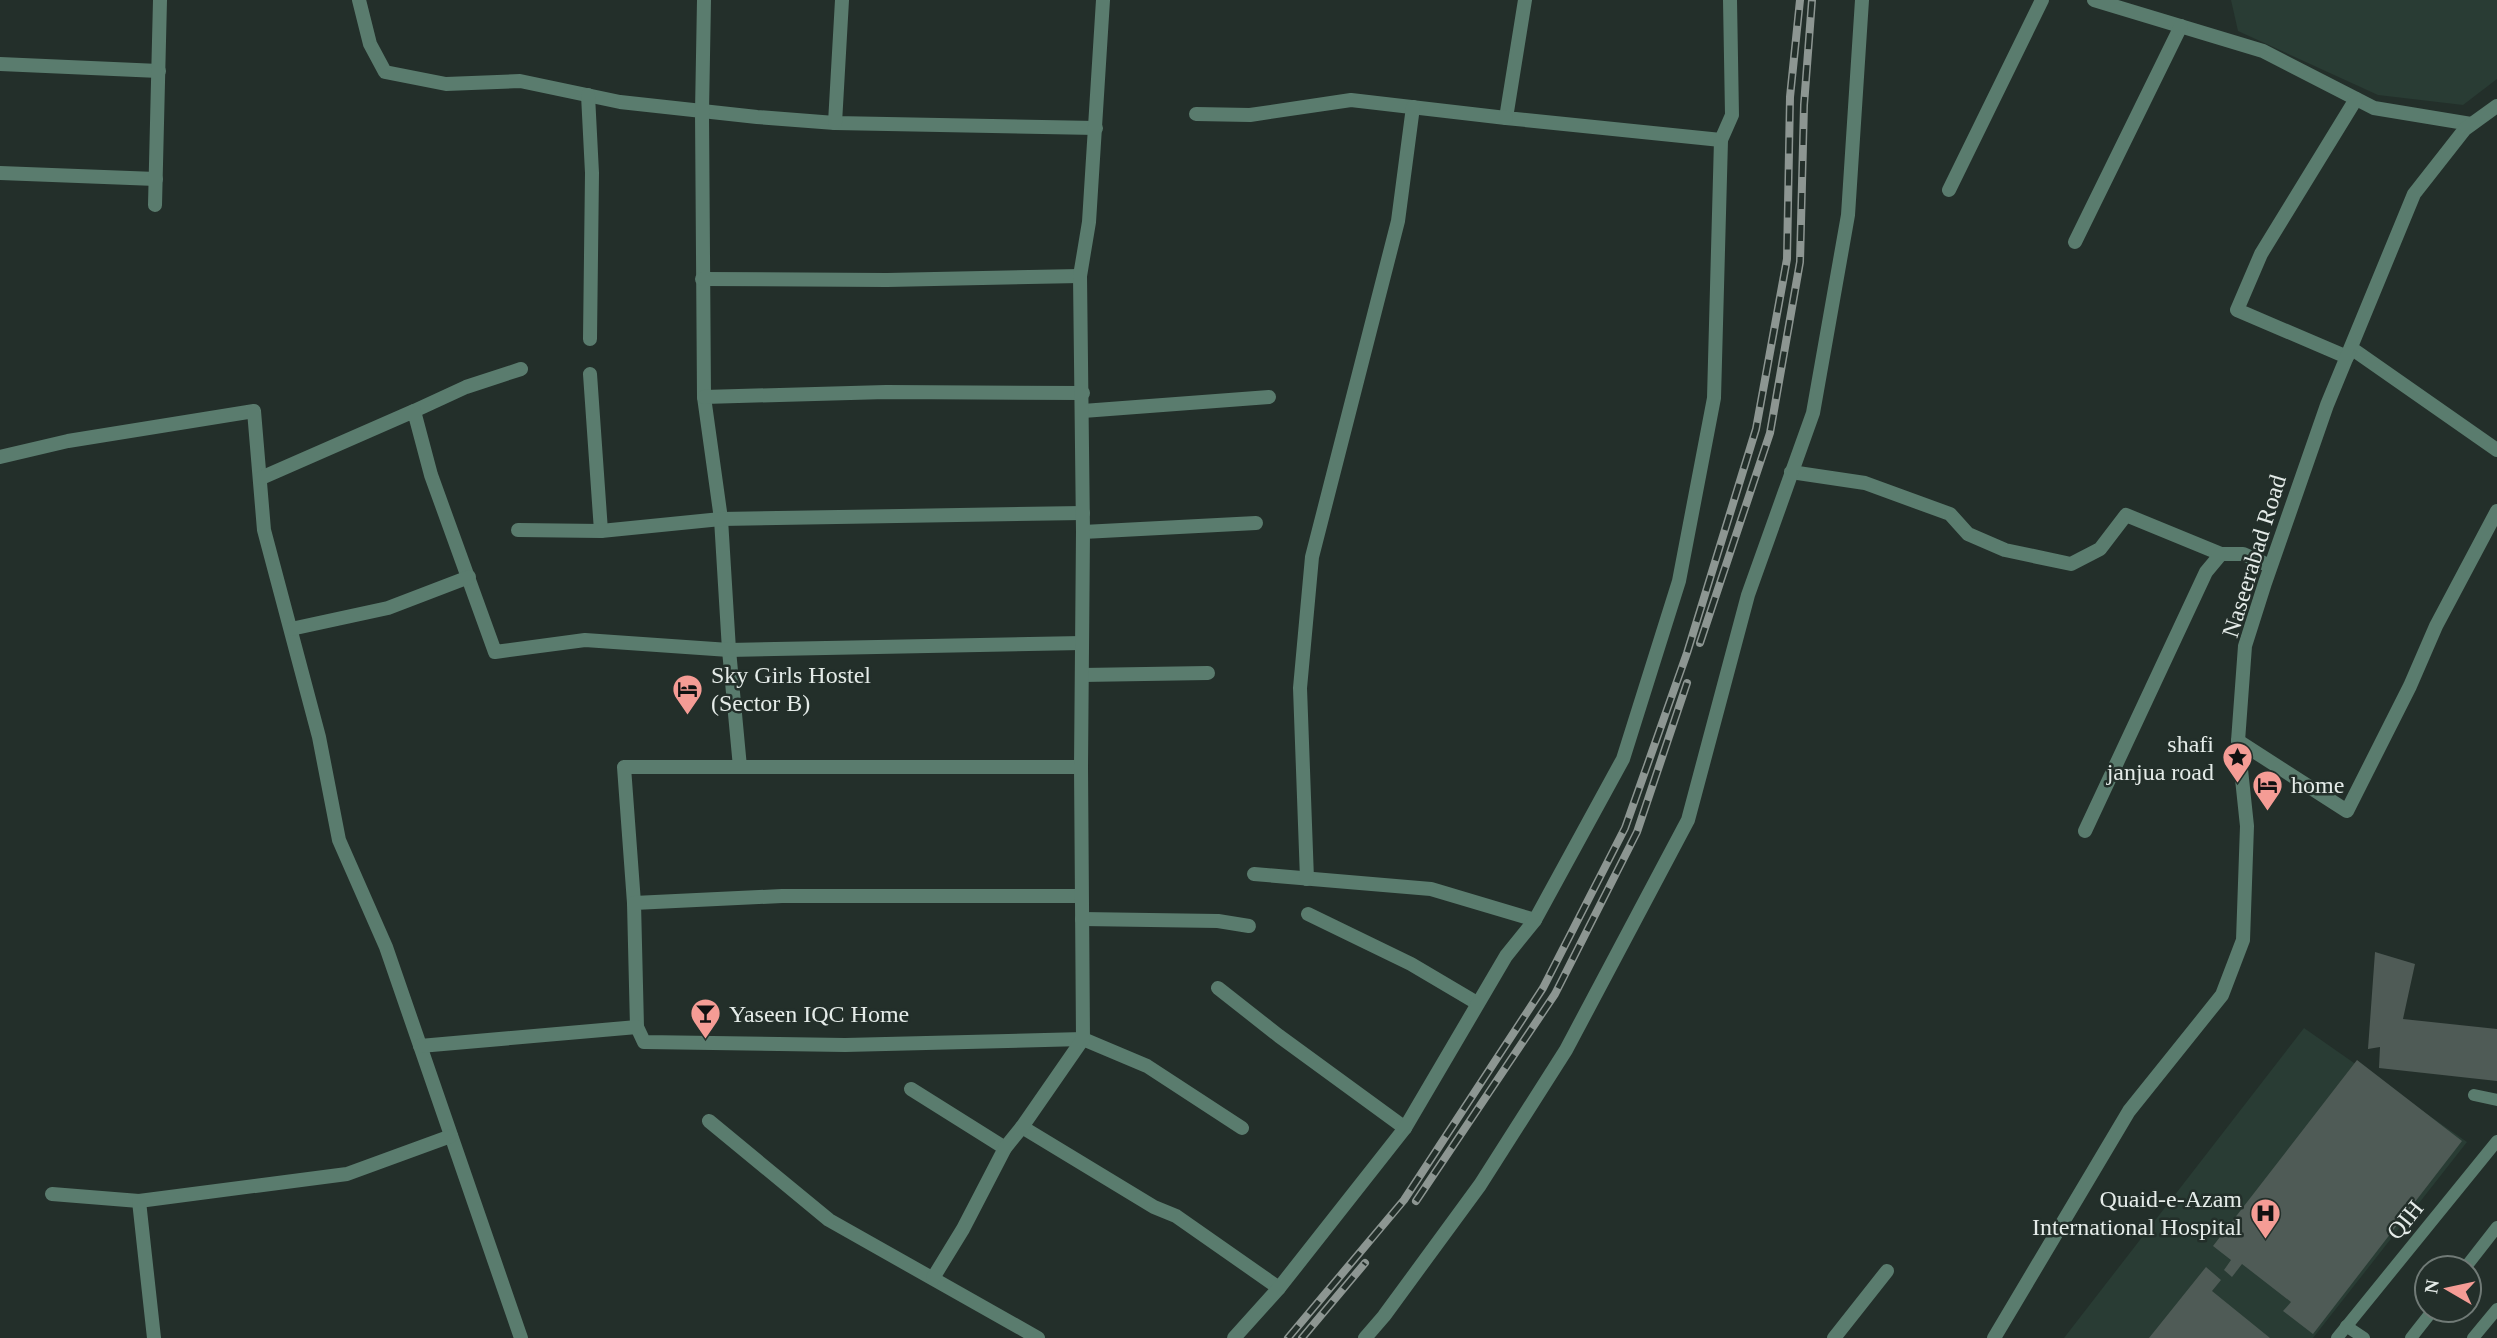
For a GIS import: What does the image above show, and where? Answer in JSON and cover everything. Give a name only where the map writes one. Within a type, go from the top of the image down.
[{"type":"street","points":[[155,205],[160,0]]},
{"type":"street","points":[[359,0],[369,44],[385,72],[446,84],[520,81],[620,102],[835,123],[1096,128]]},
{"type":"street","points":[[704,0],[704,397],[721,519],[740,768]]},
{"type":"street","points":[[835,123],[842,0]]},
{"type":"street","points":[[933,1278],[963,1230],[1005,1148],[1022,1128],[1083,1039],[1083,393],[1080,276],[1089,222],[1103,0]]},
{"type":"street","points":[[1506,118],[1525,0]]},
{"type":"street","points":[[1234,1338],[1279,1288],[1405,1128],[1506,956],[1535,920],[1623,759],[1679,581],[1714,398],[1721,140],[1732,115],[1730,0]]},
{"type":"street","points":[[1365,1338],[1480,1185],[1566,1050],[1688,820],[1748,595],[1813,413],[1848,215],[1861,0]]},
{"type":"street","points":[[1949,190],[2042,0]]},
{"type":"street","points":[[2094,0],[2263,51],[2374,108],[2471,124]]},
{"type":"street","points":[[2075,242],[2181,26]]},
{"type":"street","points":[[0,64],[159,71]]},
{"type":"street","points":[[588,95],[592,173],[590,339]]},
{"type":"street","points":[[2356,99],[2261,254],[2237,310],[2349,352],[2497,450]]},
{"type":"street","points":[[1196,114],[1250,115],[1351,100],[1721,140]]},
{"type":"street","name":"Naseerabad Road","points":[[1994,1338],[2129,1111],[2222,995],[2243,940],[2247,826],[2238,741],[2245,646],[2270,566],[2327,405],[2414,194],[2465,128],[2497,106]]},
{"type":"street","points":[[1307,879],[1300,688],[1312,556],[1398,221],[1413,107]]},
{"type":"street","points":[[0,173],[156,179]]},
{"type":"street","points":[[702,279],[887,280],[1080,276]]},
{"type":"street","points":[[261,478],[466,387],[522,369]]},
{"type":"street","points":[[590,374],[601,530]]},
{"type":"street","points":[[704,397],[886,392],[1083,393]]},
{"type":"street","points":[[1083,411],[1269,397]]},
{"type":"street","points":[[0,457],[68,441],[254,411],[264,530],[319,737],[339,840],[386,947],[521,1338]]},
{"type":"street","points":[[414,411],[431,475],[495,652],[585,640],[729,650],[1082,643]]},
{"type":"street","points":[[1791,472],[1865,483],[1950,514],[1968,534],[2005,550],[2071,564],[2100,549],[2126,515],[2221,554],[2243,554],[2270,566]]},
{"type":"street","points":[[2238,741],[2347,810],[2410,686],[2436,626],[2497,512]]},
{"type":"street","points":[[518,530],[601,530],[721,519],[1083,513]]},
{"type":"street","points":[[1083,532],[1256,523]]},
{"type":"street","points":[[2085,831],[2206,572],[2221,554]]},
{"type":"street","points":[[291,629],[388,608],[469,577]]},
{"type":"street","points":[[1082,675],[1208,673]]},
{"type":"street","points":[[1081,767],[624,768],[634,903],[637,1027],[644,1042],[845,1045],[1083,1039],[1147,1066],[1242,1128]]},
{"type":"street","points":[[1254,874],[1431,889],[1535,920]]},
{"type":"street","points":[[634,903],[782,896],[1081,896]]},
{"type":"street","points":[[1308,914],[1411,964],[1477,1003]]},
{"type":"street","points":[[1082,919],[1218,921],[1249,926]]},
{"type":"street","points":[[1218,988],[1405,1128]]},
{"type":"street","points":[[420,1046],[637,1027]]},
{"type":"street","points":[[911,1089],[1005,1148]]},
{"type":"street","points":[[709,1121],[829,1220],[1038,1338]]},
{"type":"street","points":[[1022,1128],[1154,1207],[1176,1216],[1279,1288]]},
{"type":"street","points":[[52,1194],[139,1201],[347,1174],[451,1136]]},
{"type":"street","points":[[139,1201],[154,1338]]},
{"type":"street","points":[[1834,1338],[1887,1271]]},
{"type":"lane","points":[[2474,1095],[2497,1100]]},
{"type":"lane","name":"QIH","points":[[2337,1338],[2497,1141]]},
{"type":"lane","points":[[2476,1254],[2497,1227]]},
{"type":"lane","points":[[2473,1338],[2497,1308]]},
{"type":"lane","points":[[2411,1338],[2422,1324]]},
{"type":"lane","points":[[2346,1326],[2364,1338]]},
{"type":"shaded area","points":[[2231,0],[2497,0],[2497,79],[2463,105],[2378,95],[2238,31]]},
{"type":"shaded area","name":"Quaid-e-Azam International Hospital","points":[[2304,1028],[2467,1142],[2313,1338],[2064,1338]]},
{"type":"building","points":[[2375,952],[2415,964],[2403,1019],[2497,1029],[2497,1081],[2379,1068],[2380,1047],[2368,1049]]},
{"type":"building","points":[[2357,1060],[2462,1141],[2313,1334],[2283,1311],[2291,1302],[2242,1264],[2232,1277],[2224,1270],[2231,1260],[2213,1246]]},
{"type":"building","points":[[2206,1267],[2221,1280],[2212,1291],[2270,1338],[2149,1338]]},
{"type":"railway","points":[[1288,1338],[1404,1200],[1543,988],[1625,828],[1687,653],[1756,429],[1787,259],[1790,97],[1800,0]]},
{"type":"railway","points":[[1700,643],[1770,433],[1800,262],[1804,105],[1812,0]]},
{"type":"railway","points":[[1416,1201],[1555,994],[1637,832],[1687,683]]},
{"type":"railway","points":[[1302,1338],[1365,1263]]},
{"type":"place","name":"Sky Girls Hostel (Sector B)","points":[[688,716]]},
{"type":"place","name":"shafi janjua road","points":[[2237,785]]},
{"type":"place","name":"home","points":[[2268,812]]},
{"type":"place","name":"Yaseen IQC Home","points":[[706,1041]]},
{"type":"place","name":"Quaid-e-Azam International Hospital","points":[[2265,1240]]}]
